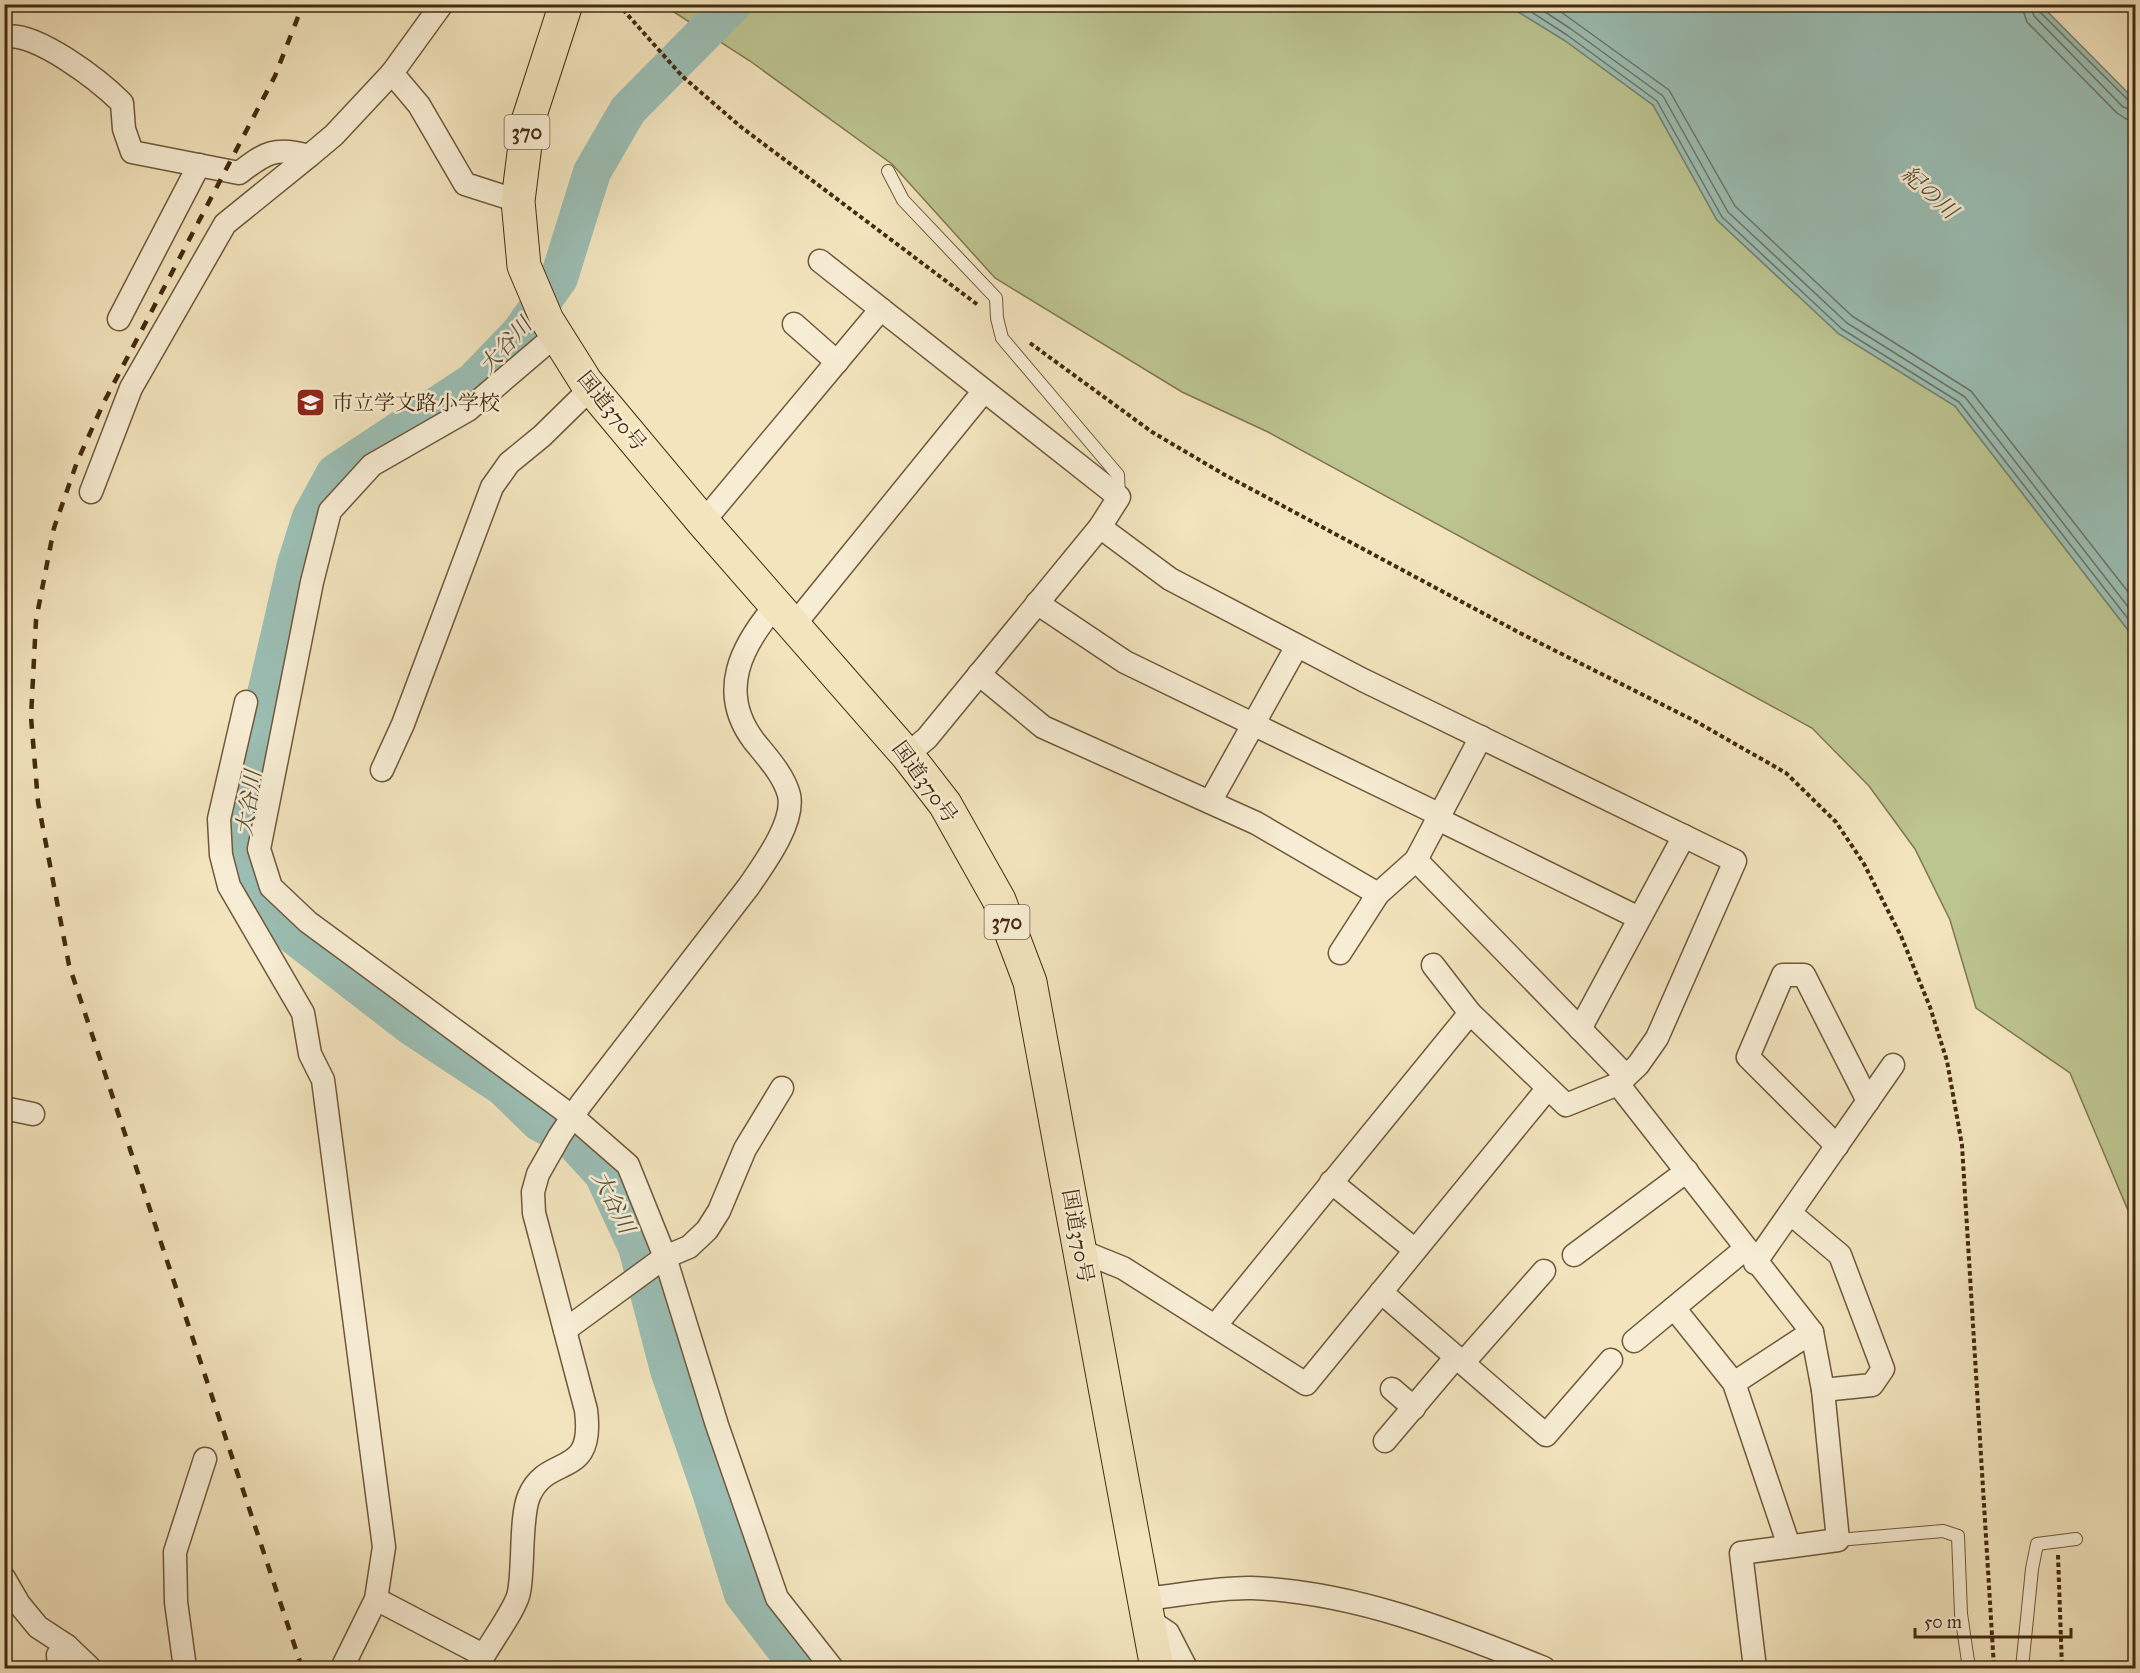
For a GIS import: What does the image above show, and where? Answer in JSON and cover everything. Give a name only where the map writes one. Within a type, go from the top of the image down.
[{"type":"highway","name":"国道370号","points":[[566,4],[528,121],[518,201],[524,266],[551,327],[591,388],[703,522],[907,755],[945,804],[999,900],[1030,982],[1157,1668]]},
{"type":"street","points":[[91,492],[131,388],[225,224],[334,135],[392,73],[442,4]]},
{"type":"street","points":[[4,37],[26,37],[101,82],[122,103],[124,129],[132,152],[239,173],[262,155],[276,151],[290,150],[309,156]]},
{"type":"street","points":[[392,73],[419,105],[465,184],[518,201]]},
{"type":"street","points":[[119,319],[199,165]]},
{"type":"street","points":[[820,261],[1119,497],[1100,527],[927,738],[907,755]]},
{"type":"street","points":[[703,522],[881,309]]},
{"type":"street","points":[[794,324],[837,362]]},
{"type":"street","points":[[551,327],[468,410],[372,465],[330,511],[312,582],[259,849],[271,887],[308,922],[573,1117],[628,1165],[665,1257],[717,1425],[777,1598],[832,1668]]},
{"type":"street","points":[[382,770],[404,724],[492,488],[509,463],[542,436],[591,388]]},
{"type":"street","points":[[376,1599],[480,1662],[519,1595],[528,1498],[537,1482],[581,1455],[589,1433],[586,1410],[534,1213],[533,1192],[538,1174],[573,1117],[749,886],[780,834],[787,814],[789,795],[774,767],[751,737],[734,694],[736,671],[750,641],[785,615],[984,390]]},
{"type":"street","points":[[1100,527],[1170,579],[1297,646],[1735,861],[1657,1038],[1638,1065],[1622,1080],[1566,1105],[1470,1013],[1433,965]]},
{"type":"street","points":[[1037,603],[1125,662],[1254,723],[1639,918]]},
{"type":"street","points":[[1210,802],[1297,646]]},
{"type":"street","points":[[979,674],[1043,727],[1256,823],[1378,894]]},
{"type":"street","points":[[246,702],[219,819],[221,855],[229,886],[303,1013],[310,1054],[323,1080],[384,1547],[376,1599],[342,1668]]},
{"type":"street","points":[[1340,953],[1378,894],[1416,860],[1481,737]]},
{"type":"street","points":[[1580,1029],[1684,836]]},
{"type":"street","points":[[1416,860],[1580,1029],[1622,1080],[1631,1103],[1687,1170],[1750,1256],[1812,1332],[1823,1390],[1838,1540],[1741,1553],[1755,1668]]},
{"type":"street","points":[[1837,1146],[1748,1057],[1783,975],[1804,975],[1868,1101]]},
{"type":"street","points":[[1215,1326],[1470,1013]]},
{"type":"street","points":[[1634,1341],[1674,1308],[1750,1256],[1790,1213],[1893,1065]]},
{"type":"street","points":[[565,1330],[665,1257],[689,1247],[706,1230],[719,1211],[745,1149],[782,1088]]},
{"type":"street","points":[[1081,1251],[1123,1268],[1306,1384],[1548,1088]]},
{"type":"street","points":[[4,1108],[33,1114]]},
{"type":"street","points":[[1574,1255],[1687,1170]]},
{"type":"street","points":[[1331,1182],[1415,1250]]},
{"type":"street","points":[[1790,1213],[1840,1255],[1883,1369],[1872,1385],[1823,1390]]},
{"type":"street","points":[[1385,1441],[1413,1408],[1544,1271]]},
{"type":"street","points":[[1381,1292],[1546,1435],[1611,1360]]},
{"type":"street","points":[[1674,1308],[1734,1383],[1789,1546]]},
{"type":"street","points":[[1734,1383],[1812,1332]]},
{"type":"street","points":[[1392,1389],[1413,1408]]},
{"type":"street","points":[[185,1668],[176,1602],[176,1552],[205,1459]]},
{"type":"street","points":[[4,1578],[19,1604],[38,1627],[67,1646],[90,1668]]},
{"type":"street","points":[[1145,1609],[1249,1588],[1310,1592],[1387,1611],[1454,1632],[1544,1668]]},
{"type":"street","points":[[1145,1609],[1168,1633],[1186,1668]]},
{"type":"street","points":[[59,1668],[58,1655],[67,1646]]},
{"type":"lane","points":[[888,171],[903,200],[996,298],[997,318],[1002,338],[1118,475],[1119,497]]},
{"type":"lane","points":[[1838,1540],[1943,1531],[1958,1536],[1961,1614],[1969,1668]]},
{"type":"lane","points":[[2022,1668],[2032,1569],[2037,1544],[2076,1539]]},
{"type":"path","points":[[2058,1540],[2062,1668]]},
{"type":"green space","points":[[663,5],[1507,5],[1564,40],[1653,105],[1717,220],[1839,334],[1955,406],[2135,639],[2135,1227],[2070,1073],[1976,1008],[1950,920],[1915,849],[1869,786],[1812,728],[1268,432],[1182,392],[995,278],[892,164],[750,61]]},
{"type":"water","name":"紀の川","points":[[1507,5],[2041,5],[2135,100],[2135,639],[1955,406],[1839,334],[1717,220],[1653,105],[1564,40]]},
{"type":"waterway","name":"大谷川","points":[[733,4],[628,110],[592,172],[559,278],[520,333],[474,381],[335,473],[311,517],[296,564],[266,694],[240,836],[245,886],[279,924],[412,1027],[503,1087],[539,1122],[572,1140],[603,1174],[637,1247],[669,1370],[743,1594],[800,1668]]},
{"type":"railway","points":[[302,1668],[69,965],[38,802],[31,717],[36,620],[54,528],[77,462],[104,402],[275,76],[303,4]]},
{"type":"place","name":"市立学文路小学校","points":[[311,403]]}]
